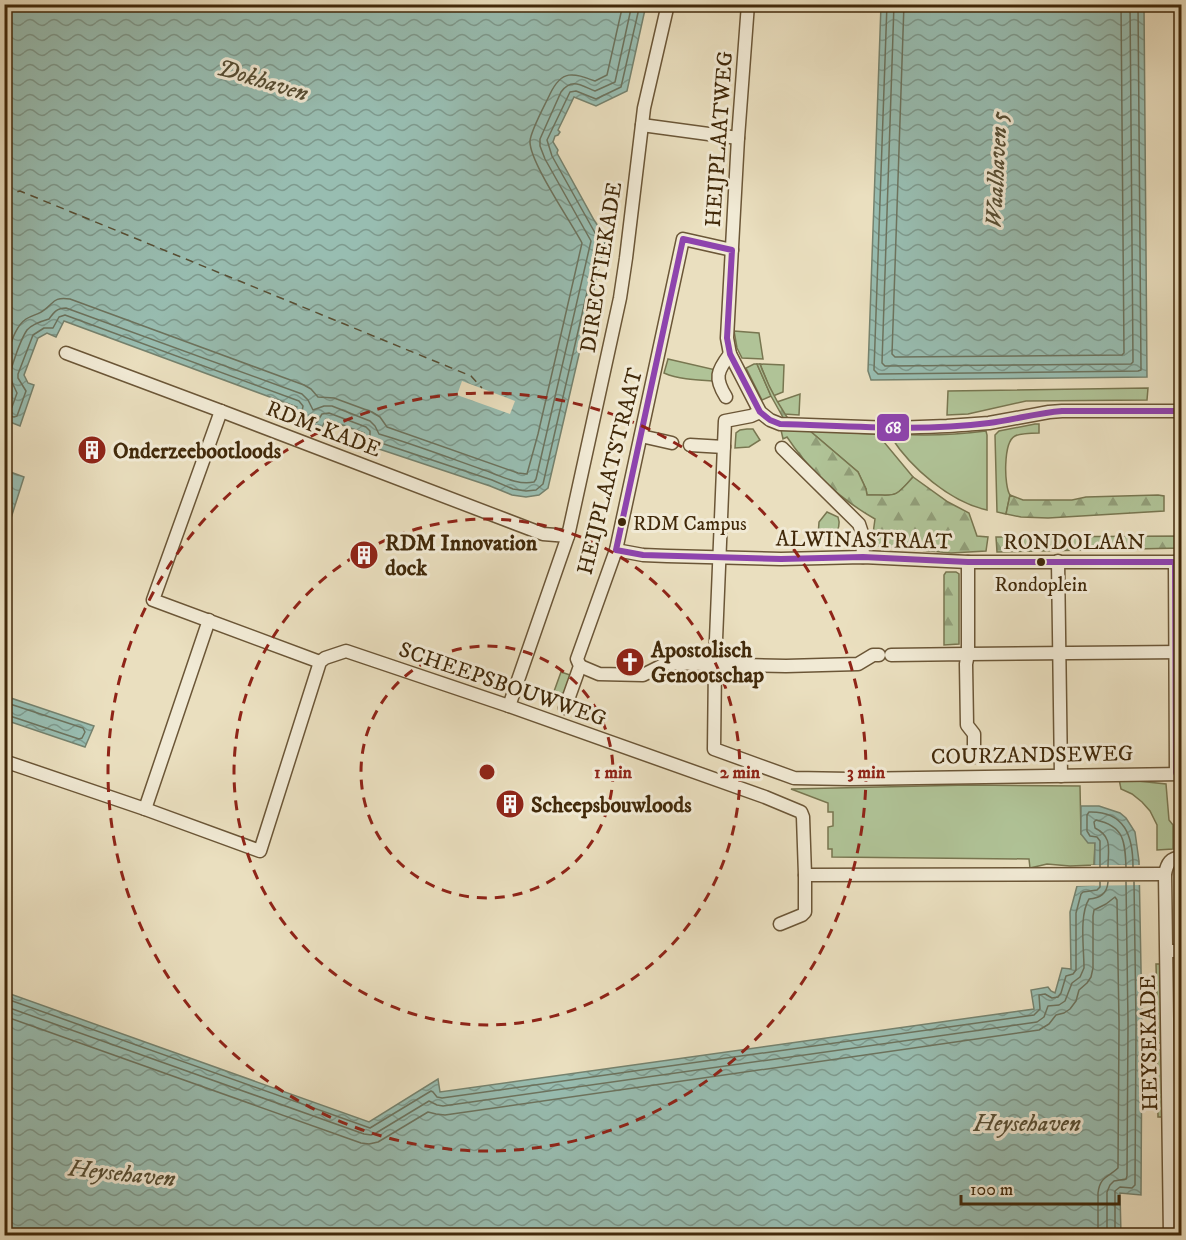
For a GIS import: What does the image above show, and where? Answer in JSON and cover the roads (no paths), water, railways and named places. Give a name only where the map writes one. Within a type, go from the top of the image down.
[{"type":"street","name":"DIRECTIEKADE","points":[[509,706],[568,536],[624,277],[645,102],[668,4]]},
{"type":"street","name":"HEIJPLAATWEG","points":[[748,4],[738,138],[728,338],[730,354],[760,412]]},
{"type":"street","points":[[642,125],[738,138]]},
{"type":"street","name":"HEIJPLAATSTRAAT","points":[[565,708],[580,666],[577,659],[616,550],[683,239],[732,250]]},
{"type":"street","name":"RDM-KADE","points":[[66,353],[543,534],[568,536]]},
{"type":"street","points":[[726,397],[718,385],[719,369],[730,354]]},
{"type":"street","points":[[715,664],[725,421],[760,412],[770,420],[780,423],[893,428],[989,423],[1072,410],[1182,411]]},
{"type":"street","points":[[4,761],[260,851],[320,662],[153,600],[221,411]]},
{"type":"street","points":[[641,436],[672,443]]},
{"type":"street","points":[[690,445],[724,447]]},
{"type":"street","points":[[782,448],[859,524],[862,533],[862,557]]},
{"type":"street","name":"ALWINASTRAAT","points":[[616,550],[643,555],[782,559],[862,557],[968,562]]},
{"type":"street","points":[[1058,561],[1061,776]]},
{"type":"street","points":[[968,562],[969,654],[966,664],[968,725],[974,734],[974,757]]},
{"type":"street","name":"RONDOLAAN","points":[[968,562],[1178,562]]},
{"type":"street","points":[[1178,562],[1179,774]]},
{"type":"street","points":[[145,809],[209,620]]},
{"type":"street","name":"SCHEEPSBOUWWEG","points":[[320,662],[324,658],[346,651],[765,797],[801,813],[805,912],[780,924]]},
{"type":"street","points":[[580,666],[600,674],[643,675],[667,663],[786,666],[858,664],[873,655],[1178,652]]},
{"type":"street","name":"COURZANDSEWEG","points":[[715,664],[714,749],[794,778],[1179,774]]},
{"type":"street","points":[[805,875],[1166,874],[1168,862],[1180,857]]},
{"type":"street","name":"HEYSEKADE","points":[[1166,874],[1167,951],[1176,1129],[1176,1221],[1170,1236]]},
{"type":"street","points":[[1167,951],[1182,951]]},
{"type":"water","name":"Dokhaven","points":[[4,5],[646,5],[627,91],[596,106],[574,97],[558,130],[560,132],[555,136],[553,142],[558,150],[557,153],[606,238],[548,488],[539,495],[526,497],[512,495],[361,443],[364,433],[326,419],[320,431],[292,421],[297,407],[64,321],[56,337],[47,333],[38,338],[24,375],[28,383],[34,385],[20,426],[5,420]]},
{"type":"water","name":"Waalhaven 5","points":[[881,5],[1144,5],[1147,377],[871,380],[868,371]]},
{"type":"water","points":[[4,470],[24,477],[5,537]]},
{"type":"water","points":[[5,696],[94,726],[85,747],[5,720]]},
{"type":"water","name":"Heysehaven","points":[[1081,806],[1099,806],[1120,813],[1126,818],[1135,832],[1139,861],[1142,1023],[1141,1195],[1120,1193],[1121,1235],[5,1236],[5,992],[369,1122],[438,1079],[440,1092],[1034,1009],[1031,990],[1048,987],[1055,993],[1062,968],[1071,969],[1070,912],[1077,886],[1094,885],[1095,843],[1088,843],[1081,834]]},
{"type":"place","name":"Onderzeebootloods","points":[[92,450]]},
{"type":"place","name":"RDM Campus","points":[[622,522]]},
{"type":"place","name":"RDM Innovation dock","points":[[364,555]]},
{"type":"place","name":"Rondoplein","points":[[1041,562]]},
{"type":"place","name":"Apostolisch Genootschap","points":[[630,662]]},
{"type":"place","name":"Scheepsbouwloods","points":[[510,804]]}]
